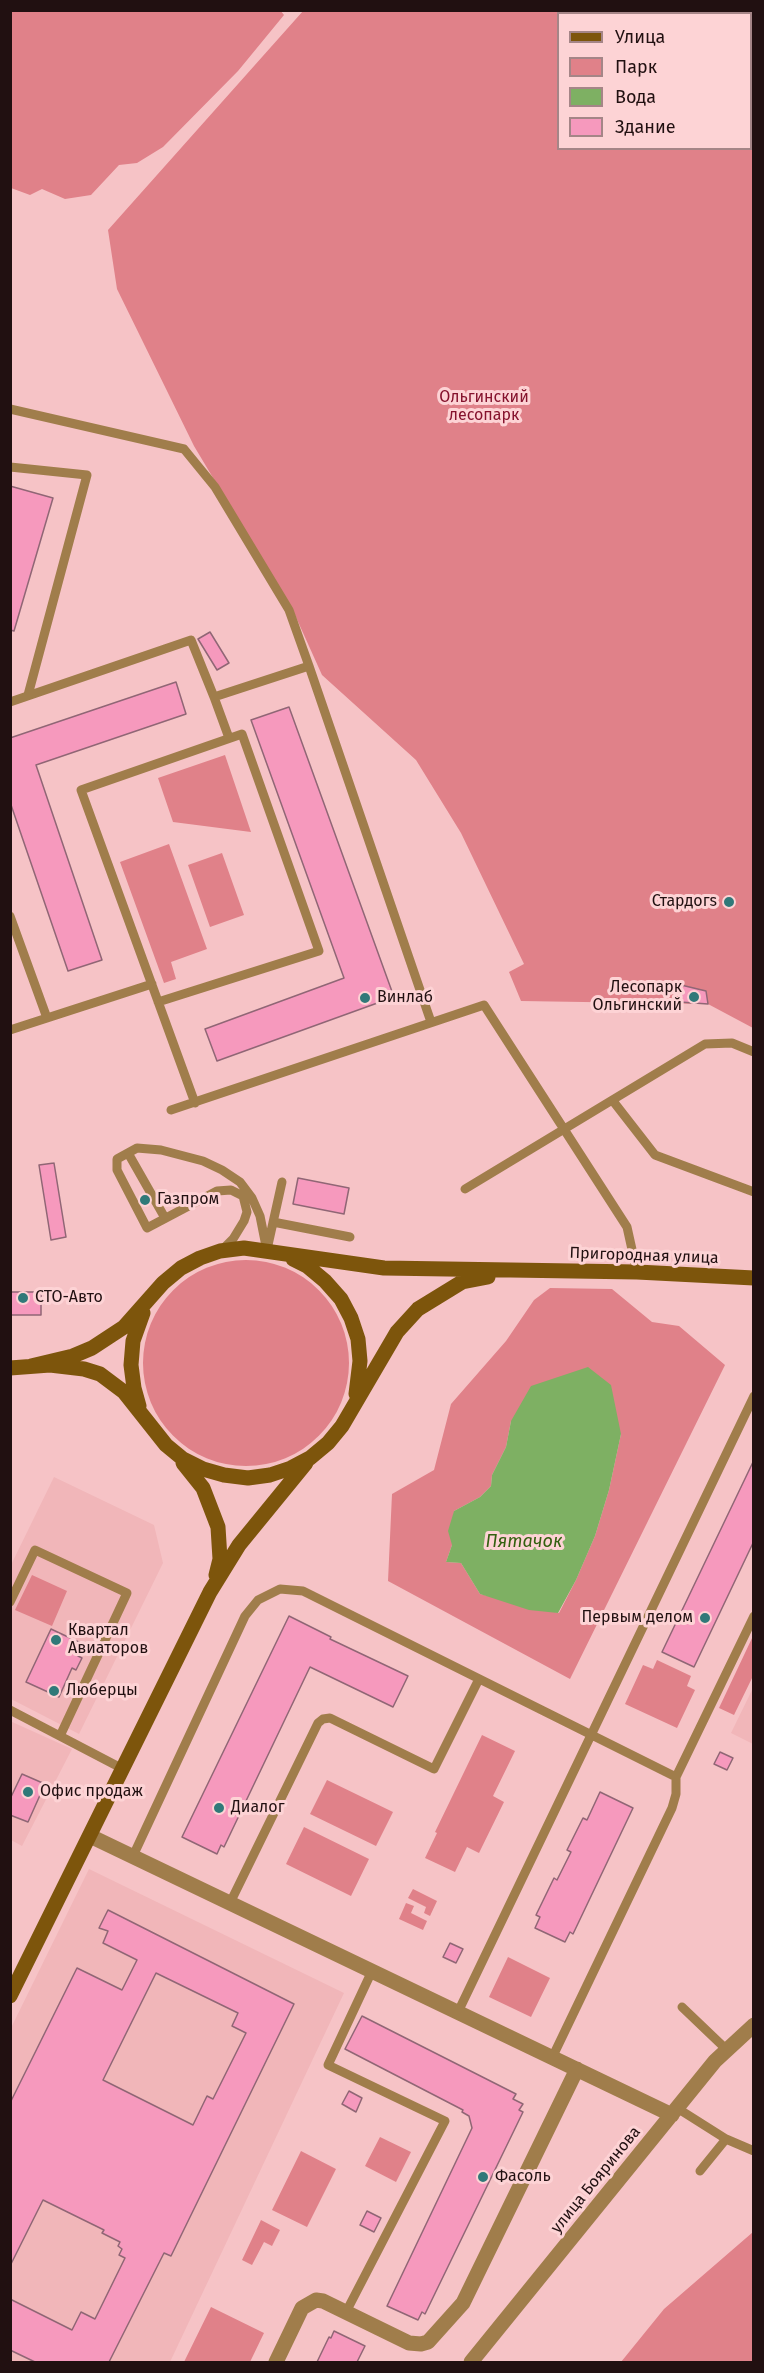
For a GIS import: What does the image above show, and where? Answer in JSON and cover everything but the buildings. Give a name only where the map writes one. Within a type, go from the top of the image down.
[{"type":"main road","points":[[31,1366],[73,1356],[92,1348],[124,1327],[163,1283],[182,1268],[220,1251],[244,1248],[384,1268],[533,1272]]},
{"type":"main road","points":[[267,1251],[307,1266],[326,1281],[341,1299],[351,1318],[359,1350],[358,1383],[352,1405]]},
{"type":"main road","name":"Пригородная улица","points":[[533,1272],[637,1272],[753,1278]]},
{"type":"main road","points":[[10,1996],[210,1592],[239,1545],[310,1458],[335,1434],[397,1332],[418,1309],[462,1282],[490,1276],[533,1272]]},
{"type":"main road","points":[[150,1300],[140,1319],[133,1341],[131,1365],[140,1408],[151,1427]]},
{"type":"main road","points":[[10,1368],[67,1366],[100,1374],[124,1392],[203,1488],[218,1527],[220,1559],[210,1592]]},
{"type":"main road","points":[[166,1445],[183,1459],[203,1469],[248,1478],[270,1475],[310,1458]]},
{"type":"street","points":[[90,1836],[552,2058],[675,2112]]},
{"type":"street","name":"улица Бояринова","points":[[471,2362],[715,2061],[753,2025]]},
{"type":"street","points":[[276,2362],[302,2308],[308,2303],[323,2301],[409,2343],[428,2342],[463,2303],[576,2069]]},
{"type":"lane","points":[[10,409],[184,449],[215,487],[289,610],[431,1022]]},
{"type":"lane","points":[[10,467],[87,475],[28,695]]},
{"type":"lane","points":[[10,702],[191,640],[229,738]]},
{"type":"lane","points":[[214,697],[309,666]]},
{"type":"lane","points":[[158,1002],[319,951],[242,734],[81,790],[158,1002],[195,1102]]},
{"type":"lane","points":[[10,916],[47,1018]]},
{"type":"lane","points":[[10,1030],[152,984]]},
{"type":"lane","points":[[171,1110],[483,1005],[627,1227],[637,1272]]},
{"type":"lane","points":[[465,1189],[705,1044],[732,1043],[753,1052]]},
{"type":"lane","points":[[613,1101],[655,1155],[753,1192]]},
{"type":"lane","points":[[220,1251],[233,1239],[244,1221],[246,1203],[238,1191],[224,1189],[217,1191],[147,1228],[117,1170],[117,1159],[137,1148],[161,1150],[203,1161],[222,1170],[240,1182],[252,1198],[260,1216],[267,1251]]},
{"type":"lane","points":[[128,1153],[165,1218]]},
{"type":"lane","points":[[267,1251],[282,1182]]},
{"type":"lane","points":[[273,1222],[350,1237]]},
{"type":"lane","points":[[458,2013],[753,1396]]},
{"type":"lane","points":[[10,1602],[35,1550],[127,1593],[60,1736]]},
{"type":"lane","points":[[132,1856],[245,1616],[258,1600],[280,1589],[303,1591],[676,1777]]},
{"type":"lane","points":[[552,2058],[672,1808],[676,1794],[676,1777],[753,1616]]},
{"type":"lane","points":[[230,1903],[318,1723],[330,1718],[434,1769],[479,1679]]},
{"type":"lane","points":[[10,1710],[123,1769]]},
{"type":"lane","points":[[346,2312],[445,2121],[327,2065],[372,1971]]},
{"type":"lane","points":[[682,2007],[727,2050]]},
{"type":"lane","points":[[675,2112],[753,2151]]},
{"type":"lane","points":[[700,2171],[726,2139]]},
{"type":"shaded area","points":[[54,1477],[154,1525],[163,1563],[79,1734],[11,1699],[10,1567]]},
{"type":"shaded area","points":[[753,1688],[753,1744],[731,1733]]},
{"type":"shaded area","points":[[10,1721],[72,1749],[22,1846],[11,1840]]},
{"type":"shaded area","points":[[89,1869],[344,1993],[170,2362],[11,2362],[10,2030]]},
{"type":"green space","points":[[280,10],[284,15],[238,71],[163,147],[137,163],[119,165],[91,195],[65,199],[42,189],[30,195],[11,188],[11,11]]},
{"type":"green space","name":"Ольгинский лесопарк","points":[[303,11],[753,11],[753,1028],[708,1004],[521,1001],[509,972],[524,964],[461,833],[416,760],[322,675],[295,615],[194,446],[117,289],[108,230]]},
{"type":"green space","points":[[225,755],[251,832],[173,822],[158,778]]},
{"type":"green space","points":[[169,844],[207,949],[171,962],[176,979],[164,983],[120,862]]},
{"type":"green space","points":[[222,853],[244,915],[210,927],[188,865]]},
{"type":"green space","points":[[246,1260],[266,1262],[285,1268],[319,1290],[341,1324],[347,1343],[349,1363],[347,1383],[341,1402],[319,1436],[285,1458],[266,1464],[246,1466],[226,1464],[207,1458],[173,1436],[151,1402],[145,1383],[143,1363],[145,1343],[151,1324],[173,1290],[207,1268],[226,1262]]},
{"type":"green space","points":[[550,1288],[612,1289],[652,1322],[679,1326],[725,1365],[570,1679],[388,1581],[392,1494],[434,1470],[451,1404],[506,1341],[534,1300]],"holes":[[[511,1421],[621,1434],[609,1490],[595,1536],[559,1613],[480,1594],[461,1563],[446,1562],[452,1545],[454,1511],[480,1497],[491,1486],[492,1475],[506,1447]]]},
{"type":"green space","points":[[32,1575],[67,1591],[52,1626],[15,1610]]},
{"type":"green space","points":[[753,1636],[753,1676],[734,1715],[719,1708]]},
{"type":"green space","points":[[657,1660],[691,1676],[687,1686],[695,1690],[677,1728],[625,1704],[643,1665],[653,1669]]},
{"type":"green space","points":[[482,1735],[515,1751],[493,1796],[504,1802],[479,1853],[467,1847],[455,1872],[425,1858],[437,1833],[435,1832]]},
{"type":"green space","points":[[327,1780],[393,1812],[376,1846],[310,1814]]},
{"type":"green space","points":[[304,1827],[369,1859],[351,1896],[286,1864]]},
{"type":"green space","points":[[413,1889],[437,1901],[430,1916],[424,1913],[426,1907],[408,1898]]},
{"type":"green space","points":[[406,1903],[414,1906],[411,1913],[427,1921],[423,1930],[399,1919]]},
{"type":"green space","points":[[508,1957],[550,1978],[531,2017],[489,1997]]},
{"type":"green space","points":[[380,2137],[411,2152],[396,2182],[365,2166]]},
{"type":"green space","points":[[301,2151],[336,2169],[307,2227],[272,2210]]},
{"type":"green space","points":[[261,2220],[280,2230],[272,2246],[264,2242],[252,2265],[242,2260]]},
{"type":"green space","points":[[753,2232],[753,2362],[621,2362],[664,2309]]},
{"type":"green space","points":[[211,2307],[264,2333],[250,2362],[184,2362]]},
{"type":"water","name":"Пятачок","points":[[588,1367],[611,1385],[621,1434],[609,1490],[595,1536],[576,1580],[558,1613],[529,1610],[480,1594],[461,1563],[446,1562],[452,1545],[448,1531],[454,1511],[480,1497],[491,1486],[492,1475],[506,1447],[511,1421],[531,1386]]},
{"type":"place","name":"Стардогs","points":[[729,902]]},
{"type":"place","name":"Лесопарк Ольгинский","points":[[694,997]]},
{"type":"place","name":"Винлаб","points":[[365,998]]},
{"type":"place","name":"Газпром","points":[[145,1200]]},
{"type":"place","name":"СТО-Авто","points":[[23,1298]]},
{"type":"place","name":"Первым делом","points":[[705,1618]]},
{"type":"place","name":"Квартал Авиаторов","points":[[56,1640]]},
{"type":"place","name":"Люберцы","points":[[54,1691]]},
{"type":"place","name":"Офис продаж","points":[[28,1792]]},
{"type":"place","name":"Диалог","points":[[219,1808]]},
{"type":"place","name":"Фасоль","points":[[483,2177]]}]
